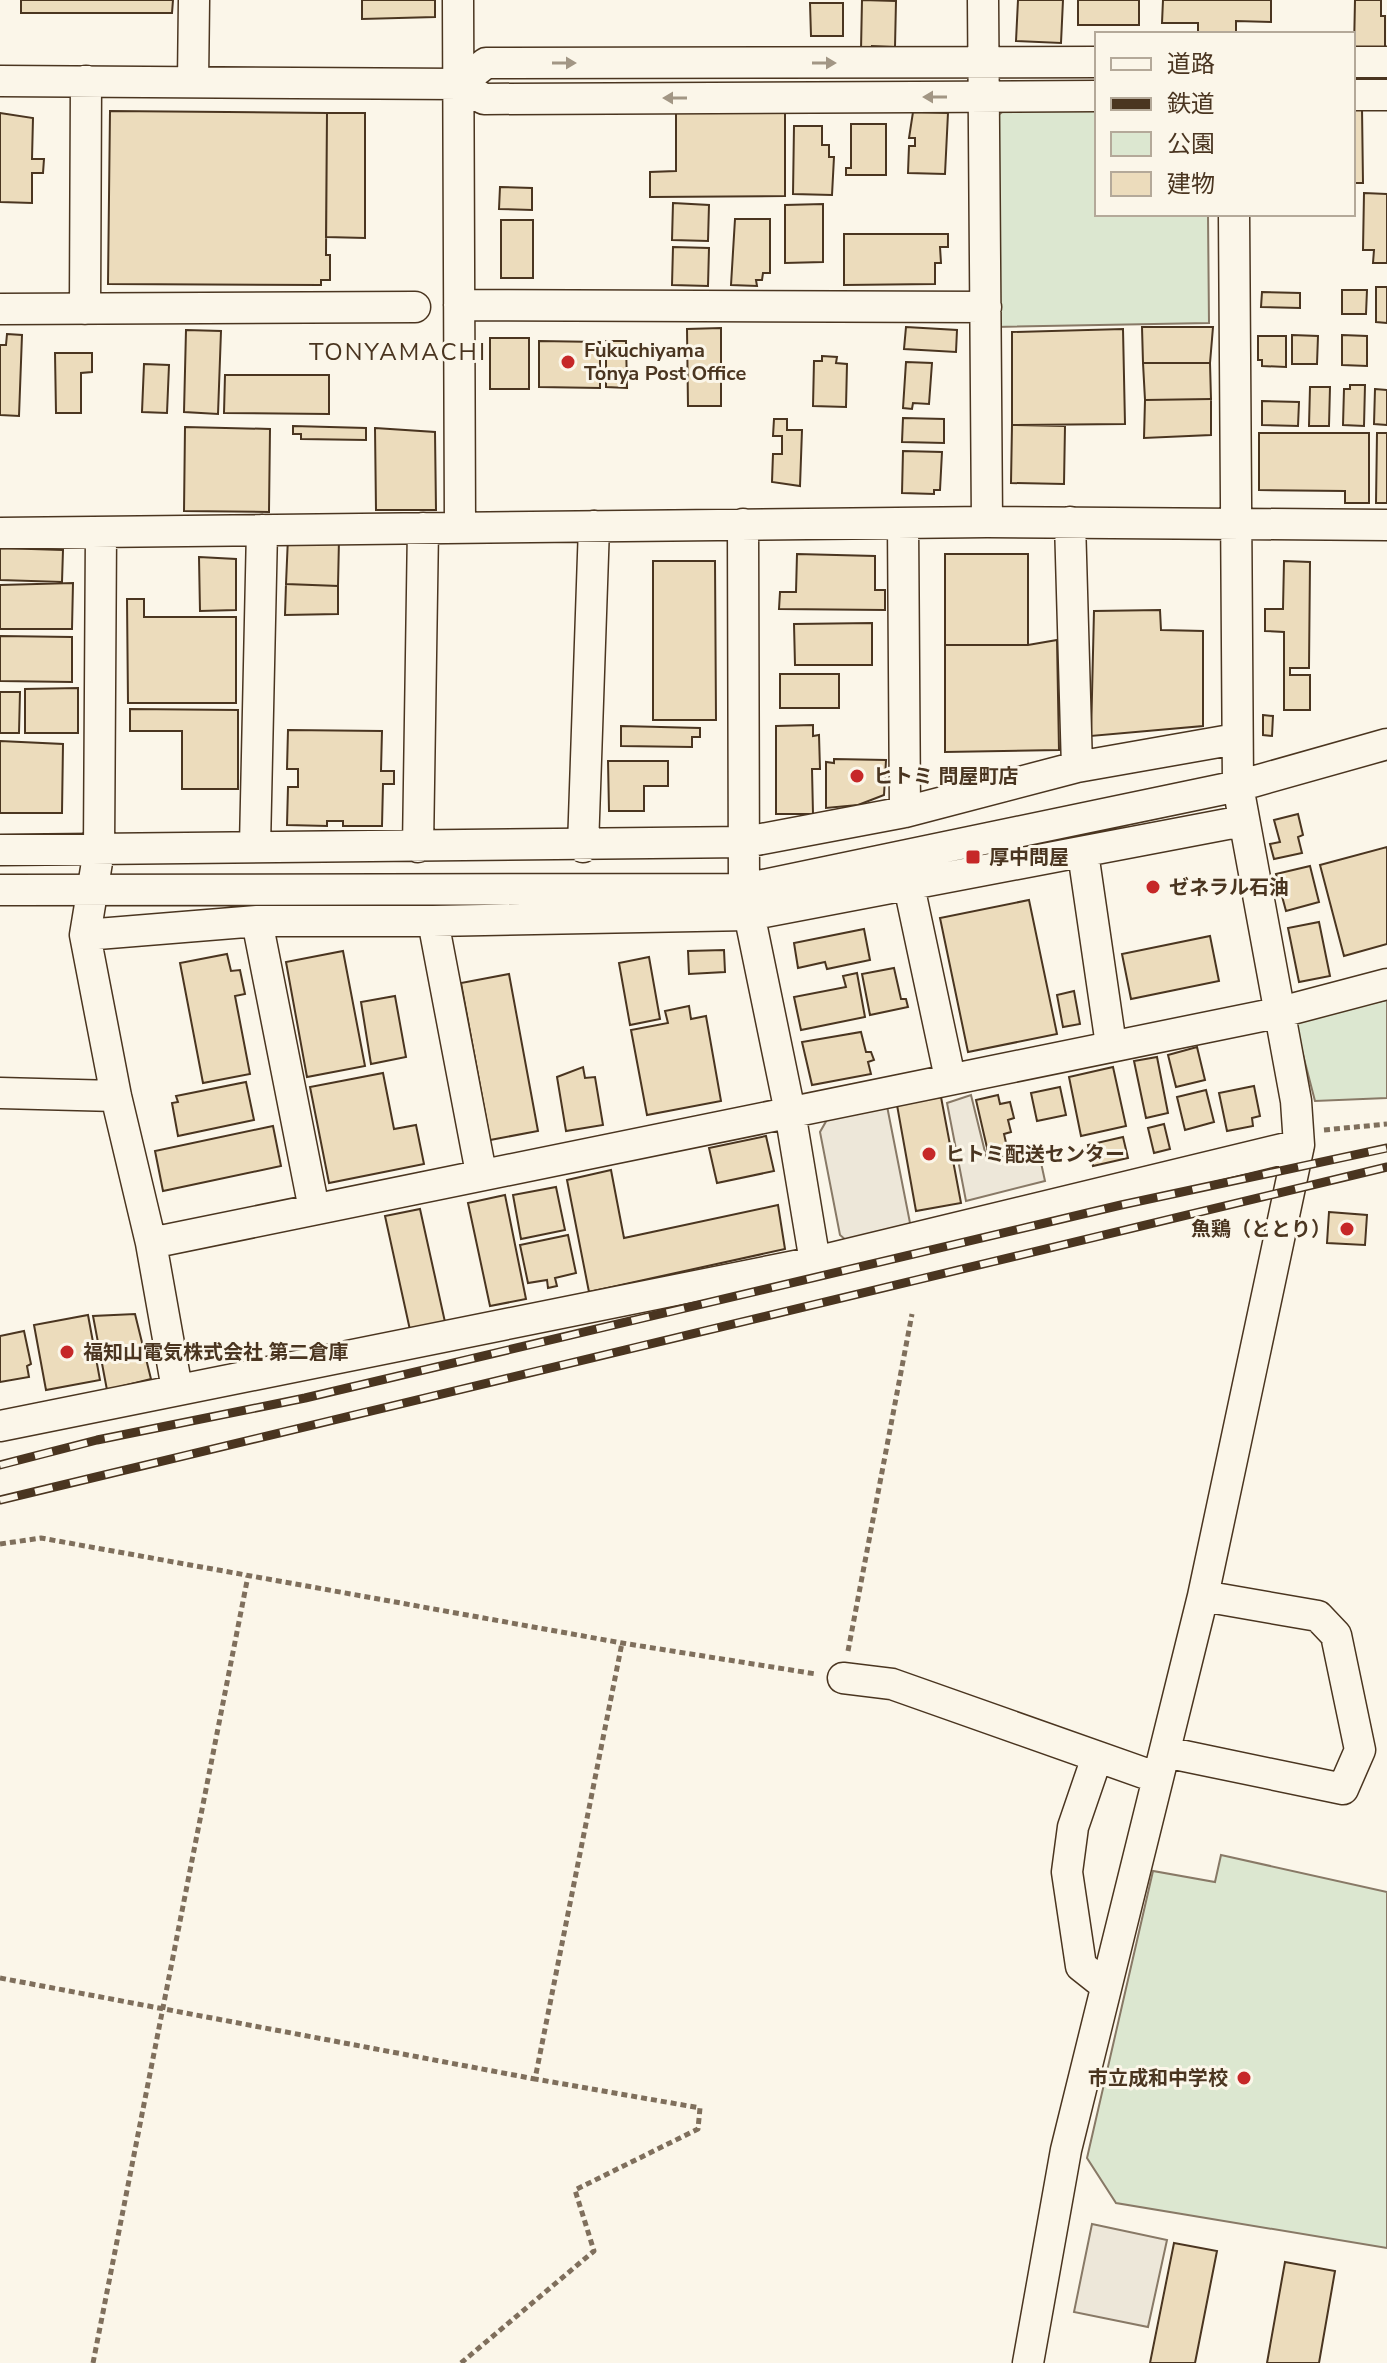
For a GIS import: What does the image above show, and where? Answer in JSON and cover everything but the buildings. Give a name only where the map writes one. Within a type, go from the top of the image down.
[{"type":"street","points":[[193,82],[194,0]]},
{"type":"street","points":[[458,0],[460,528]]},
{"type":"street","points":[[983,0],[987,522]]},
{"type":"street","points":[[459,84],[486,63],[1095,62]]},
{"type":"street","points":[[1355,62],[1387,62]]},
{"type":"street","points":[[0,81],[459,84],[484,99],[1095,96]]},
{"type":"street","points":[[85,309],[86,81]]},
{"type":"street","points":[[1355,95],[1387,95]]},
{"type":"street","points":[[1028,2363],[1066,2150],[1203,1596],[1298,1139],[1296,1101],[1277,1013],[1238,786],[1234,216]]},
{"type":"street","points":[[459,305],[986,307]]},
{"type":"street","points":[[0,309],[415,307]]},
{"type":"street","points":[[0,533],[987,522],[1387,525]]},
{"type":"street","points":[[1070,522],[1077,767]]},
{"type":"street","points":[[903,523],[905,812]]},
{"type":"street","points":[[743,524],[747,902],[790,1112],[815,1262]]},
{"type":"street","points":[[583,847],[594,526]]},
{"type":"street","points":[[418,847],[423,528]]},
{"type":"street","points":[[255,846],[262,530]]},
{"type":"street","points":[[101,532],[99,850],[85,935],[116,1096],[151,1243],[177,1389]]},
{"type":"street","points":[[0,850],[255,846],[583,847],[746,842],[905,812],[1077,767],[1236,739]]},
{"type":"street","points":[[0,890],[747,902],[1238,786],[1387,744]]},
{"type":"street","points":[[85,935],[257,921],[433,921],[747,902],[909,886],[1243,821]]},
{"type":"street","points":[[1083,853],[1111,1045]]},
{"type":"street","points":[[909,886],[950,1078]]},
{"type":"street","points":[[257,921],[314,1209]]},
{"type":"street","points":[[433,921],[481,1173]]},
{"type":"street","points":[[151,1243],[481,1173],[1277,1013],[1387,984]]},
{"type":"street","points":[[0,1093],[116,1096]]},
{"type":"street","points":[[0,1426],[600,1308],[815,1262],[1298,1139]]},
{"type":"street","points":[[843,1678],[892,1684],[1097,1757],[1343,1789],[1374,1750],[1336,1635],[1318,1616],[1203,1596]]},
{"type":"street","points":[[1097,1757],[1073,1827],[1067,1872],[1081,1966],[1105,1985]]},
{"type":"path","points":[[1298,1139],[1387,1124]]},
{"type":"path","points":[[0,1544],[41,1538],[622,1643],[843,1678],[912,1314]]},
{"type":"path","points":[[93,2363],[248,1576]]},
{"type":"path","points":[[535,2079],[622,1643]]},
{"type":"path","points":[[0,1978],[700,2108],[698,2129],[575,2190],[594,2251],[461,2363]]},
{"type":"green space","points":[[1009,107],[1095,108],[1095,216],[1208,216],[1209,323],[996,327],[997,116]]},
{"type":"green space","points":[[1387,1000],[1387,1098],[1315,1101],[1294,1020]]},
{"type":"green space","name":"市立成和中学校","points":[[1221,1855],[1387,1892],[1387,2248],[1116,2203],[1087,2158],[1153,1871],[1215,1882]]},
{"type":"shaded area","points":[[971,1095],[987,1160],[1038,1149],[1045,1181],[966,1201],[947,1103]]},
{"type":"shaded area","points":[[887,1106],[911,1228],[847,1241],[840,1235],[820,1132],[828,1118]]},
{"type":"shaded area","points":[[1092,2224],[1167,2240],[1148,2327],[1074,2312]]},
{"type":"railway","points":[[0,1465],[97,1440],[305,1398],[1121,1205],[1387,1148]]},
{"type":"railway","points":[[0,1500],[1387,1167]]},
{"type":"place","name":"Fukuchiyama Tonya Post Office","points":[[568,362]]},
{"type":"place","name":"ヒトミ 問屋町店","points":[[857,776]]},
{"type":"place","name":"厚中問屋","points":[[973,857]]},
{"type":"place","name":"ゼネラル石油","points":[[1153,887]]},
{"type":"place","name":"ヒトミ配送センター","points":[[929,1154]]},
{"type":"place","name":"魚鶏（ととり）","points":[[1347,1229]]},
{"type":"place","name":"福知山電気株式会社 第二倉庫","points":[[67,1352]]},
{"type":"place","name":"市立成和中学校","points":[[1244,2078]]},
{"type":"district","name":"TONYAMACHI","points":[[398,352]]}]
